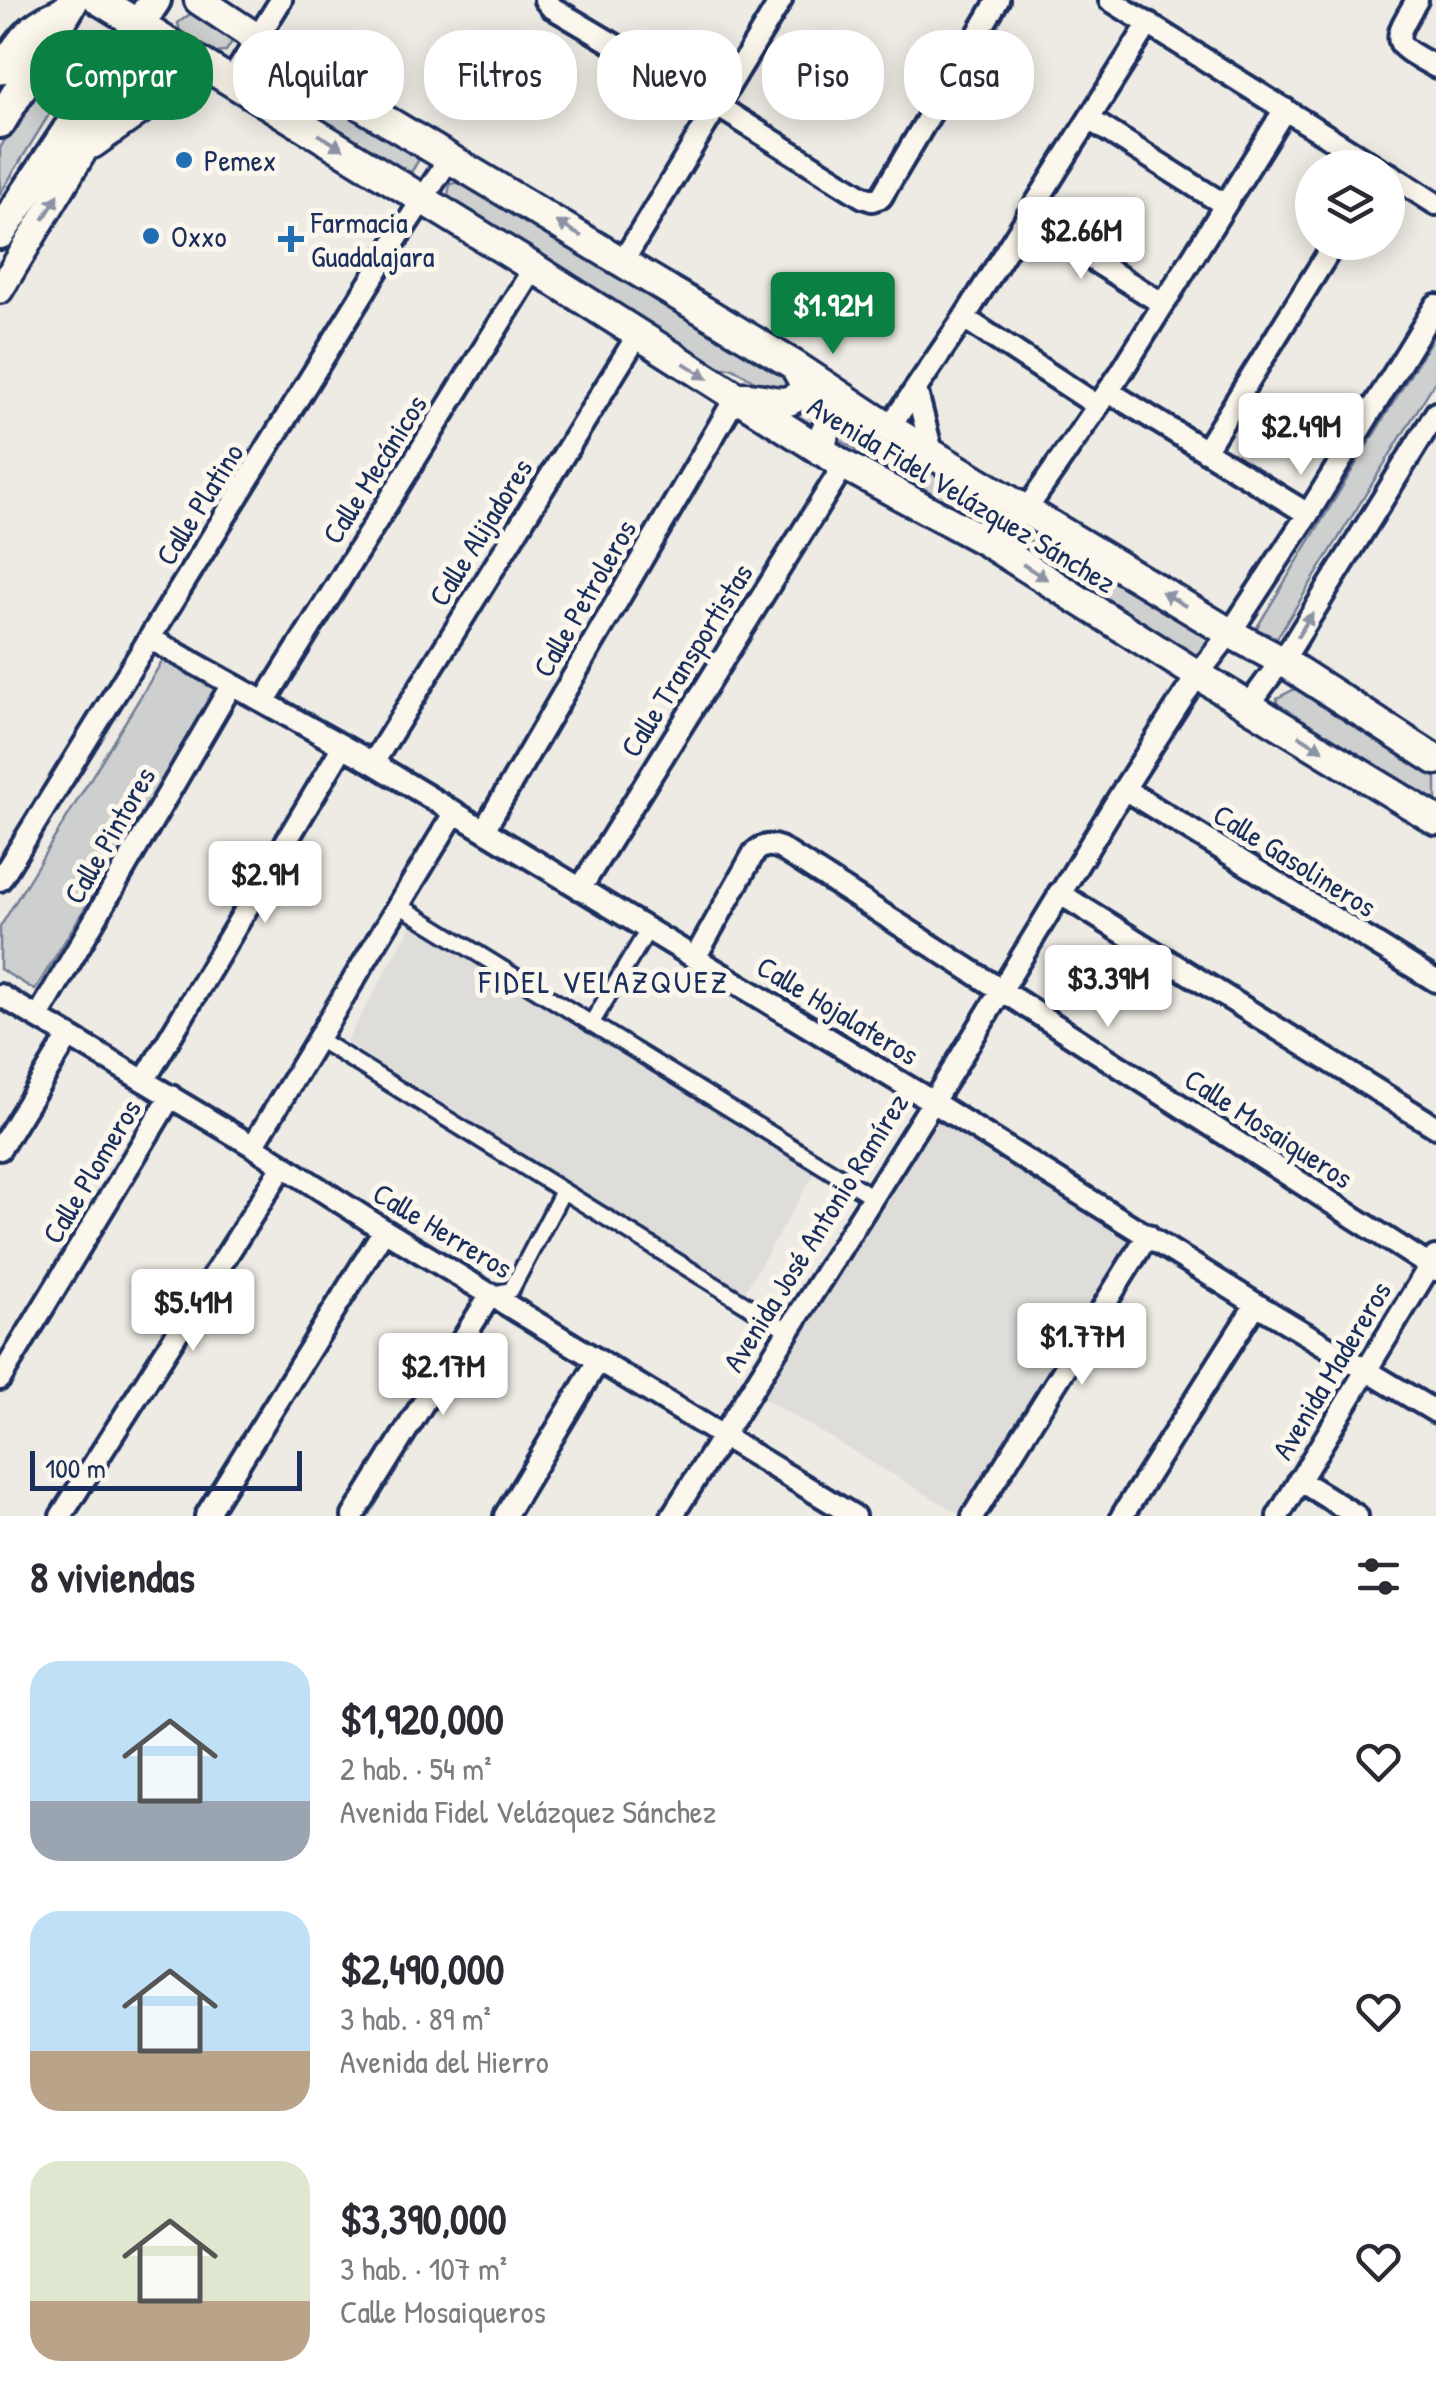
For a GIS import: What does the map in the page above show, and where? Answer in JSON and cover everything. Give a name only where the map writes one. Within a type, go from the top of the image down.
[{"type":"main road","name":"Avenida Fidel Velázquez Sánchez","points":[[200,0],[244,30]]},
{"type":"main road","name":"Avenida Fidel Velázquez Sánchez","points":[[80,2],[141,21],[222,76],[423,198],[832,458],[986,541],[1436,820]]},
{"type":"main road","points":[[0,122],[80,2]]},
{"type":"main road","points":[[0,233],[141,21]]},
{"type":"main road","name":"Avenida Fidel Velázquez Sánchez","points":[[387,120],[794,365],[878,421],[1282,661],[1436,760]]},
{"type":"main road","points":[[736,397],[791,401],[804,390],[794,365]]},
{"type":"main road","points":[[832,458],[823,434],[833,422],[849,414],[878,421]]},
{"type":"street","points":[[264,30],[281,0]]},
{"type":"street","points":[[544,0],[597,34]]},
{"type":"street","points":[[742,64],[782,0]]},
{"type":"street","points":[[740,120],[864,197],[881,197],[998,0]]},
{"type":"street","points":[[1110,0],[1350,150]]},
{"type":"street","points":[[1417,0],[1398,30],[1398,38],[1406,50],[1436,67]]},
{"type":"street","points":[[0,71],[35,24],[80,2]]},
{"type":"street","points":[[0,290],[129,76],[141,21]]},
{"type":"street","points":[[878,421],[916,389],[1149,23]]},
{"type":"street","points":[[85,150],[149,105],[222,76],[233,65]]},
{"type":"street","points":[[986,541],[1026,510],[1103,398],[1285,108]]},
{"type":"street","points":[[1089,118],[1225,205]]},
{"type":"street","points":[[623,262],[707,120]]},
{"type":"street","name":"Calle Platino","points":[[0,880],[449,158]]},
{"type":"street","points":[[1405,185],[1436,204]]},
{"type":"street","points":[[1026,218],[1163,304]]},
{"type":"street","points":[[1205,451],[1323,260]]},
{"type":"street","name":"Calle Mecánicos","points":[[264,702],[534,268]]},
{"type":"street","name":"Avenida José Antonio Ramírez","points":[[672,1516],[933,1102],[1124,789],[1308,514],[1436,305]]},
{"type":"street","points":[[964,318],[1205,451],[1308,514]]},
{"type":"street","name":"Calle Alijadores","points":[[372,762],[638,333]]},
{"type":"street","points":[[916,389],[932,452]]},
{"type":"street","name":"Calle Petroleros","points":[[484,830],[736,397]]},
{"type":"street","points":[[1249,705],[1282,661],[1436,413]]},
{"type":"street","name":"Calle Transportistas","points":[[580,888],[832,458]]},
{"type":"street","name":"Calle Hojalateros","points":[[151,639],[372,762],[1436,1412]]},
{"type":"street","name":"Calle Pintores","points":[[38,1017],[232,684]]},
{"type":"street","points":[[144,1080],[343,746]]},
{"type":"street","name":"Calle Gasolineros","points":[[1124,789],[1436,981]]},
{"type":"street","points":[[253,1146],[455,812]]},
{"type":"street","name":"Calle Mosaiqueros","points":[[695,958],[754,853],[765,846],[780,848],[1434,1264]]},
{"type":"street","points":[[1059,893],[1436,1127]]},
{"type":"street","points":[[399,906],[873,1197]]},
{"type":"street","points":[[591,1024],[648,930]]},
{"type":"street","name":"Calle Herreros","points":[[0,994],[722,1435],[830,1510],[854,1516]]},
{"type":"street","points":[[0,1148],[69,1036]]},
{"type":"street","points":[[318,1039],[789,1331]]},
{"type":"street","name":"Calle Plomeros","points":[[0,1379],[171,1096]]},
{"type":"street","points":[[61,1516],[284,1165]]},
{"type":"street","points":[[352,1516],[491,1294],[510,1290],[563,1191]]},
{"type":"street","points":[[206,1516],[384,1230]]},
{"type":"street","points":[[974,1516],[1148,1234]]},
{"type":"street","name":"Avenida Madereros","points":[[1278,1516],[1434,1264]]},
{"type":"street","points":[[1122,1516],[1256,1304]]},
{"type":"street","points":[[505,1516],[598,1361]]},
{"type":"street","points":[[1300,1480],[1357,1516]]},
{"type":"shaded area","points":[[194,11],[229,29],[233,40],[226,51],[214,54],[213,30],[180,30],[178,23]]},
{"type":"shaded area","points":[[30,99],[30,120],[46,120],[0,194],[0,148]]},
{"type":"shaded area","points":[[319,120],[371,120],[414,147],[418,161],[412,171],[404,174]]},
{"type":"shaded area","points":[[467,181],[788,378],[791,393],[781,397],[733,368],[719,368],[447,201],[450,184]]},
{"type":"shaded area","points":[[1436,332],[1436,380],[1277,638],[1256,629]]},
{"type":"shaded area","points":[[812,391],[998,502],[999,516],[984,523],[791,412]]},
{"type":"shaded area","points":[[1038,530],[1209,639],[1193,663],[1022,554]]},
{"type":"shaded area","points":[[166,655],[220,687],[35,990],[0,969],[0,927]]},
{"type":"shaded area","points":[[1295,689],[1436,778],[1436,811],[1277,711],[1277,698]]},
{"type":"shaded area","points":[[413,923],[815,1173],[742,1296],[346,1042]]},
{"type":"shaded area","points":[[938,1118],[1135,1237],[963,1516],[759,1396]]},
{"type":"place","name":"Pemex","points":[[184,160]]},
{"type":"place","name":"Oxxo","points":[[151,236]]},
{"type":"place","name":"Farmacia Guadalajara","points":[[291,239]]},
{"type":"district","name":"FIDEL VELAZQUEZ","points":[[604,981]]}]
